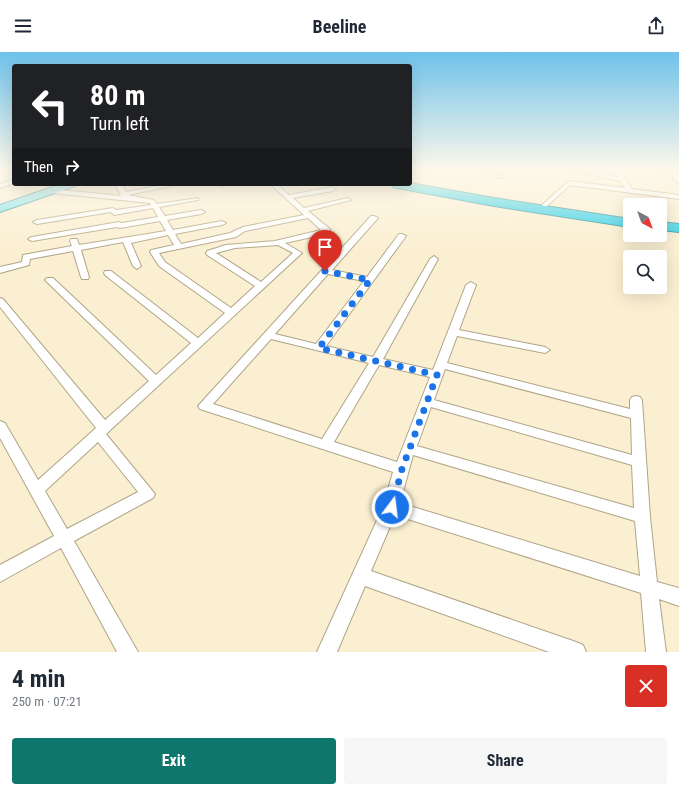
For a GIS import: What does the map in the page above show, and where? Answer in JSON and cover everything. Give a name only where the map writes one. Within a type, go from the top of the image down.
[{"type":"highway","points":[[472,198],[623,222]]},
{"type":"highway","points":[[497,198],[623,217]]},
{"type":"highway","points":[[667,222],[679,223]]},
{"type":"highway","points":[[667,227],[679,228]]},
{"type":"main road","points":[[0,206],[24,198]]},
{"type":"street","points":[[121,198],[111,206],[137,266]]},
{"type":"street","points":[[138,198],[151,200],[180,247]]},
{"type":"street","points":[[261,286],[210,254],[242,244],[258,245],[278,243],[327,231],[289,198]]},
{"type":"street","points":[[544,206],[552,198]]},
{"type":"street","points":[[37,222],[196,199]]},
{"type":"street","points":[[303,210],[348,200]]},
{"type":"street","points":[[32,239],[201,212]]},
{"type":"street","points":[[232,313],[162,264],[154,252],[233,235],[243,229],[309,216]]},
{"type":"street","points":[[68,218],[85,277]]},
{"type":"street","points":[[374,218],[204,406],[402,469]]},
{"type":"street","points":[[0,270],[26,263],[26,256],[172,233],[222,223]]},
{"type":"street","points":[[319,348],[402,236]]},
{"type":"street","points":[[36,490],[298,253],[278,243]]},
{"type":"street","points":[[325,445],[376,361],[434,259]]},
{"type":"street","points":[[325,271],[370,280]]},
{"type":"street","points":[[108,272],[198,343]]},
{"type":"street","points":[[50,280],[156,381]]},
{"type":"street","points":[[327,652],[392,507],[409,449],[471,285]]},
{"type":"street","points":[[0,301],[148,494],[64,538],[0,574]]},
{"type":"street","points":[[453,332],[545,350]]},
{"type":"street","points":[[268,335],[376,361],[439,370],[636,415]]},
{"type":"street","points":[[636,400],[642,517],[656,652]]},
{"type":"street","points":[[427,402],[639,462]]},
{"type":"street","points":[[0,426],[128,652]]},
{"type":"street","points":[[409,449],[642,517]]},
{"type":"street","points":[[392,507],[679,597]]},
{"type":"street","points":[[361,576],[576,652]]},
{"type":"route","points":[[325,271],[370,280],[319,348],[437,375],[402,469],[392,507]]}]
